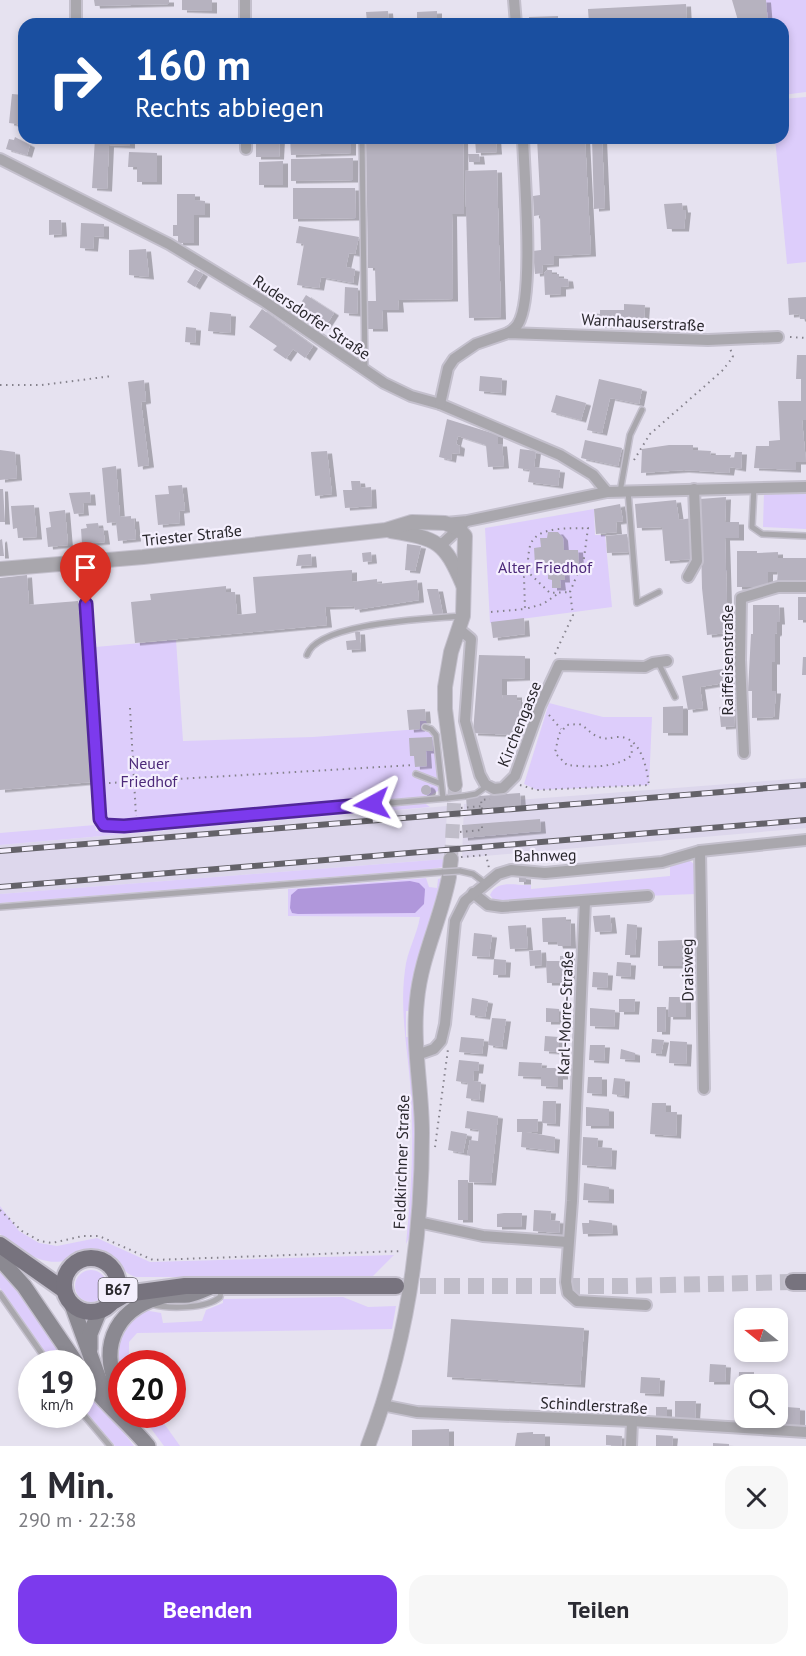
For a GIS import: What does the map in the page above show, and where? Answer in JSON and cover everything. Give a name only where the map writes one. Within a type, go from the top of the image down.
[{"type":"main road","name":"B67","points":[[0,1245],[84,1312],[99,1312],[126,1294],[185,1286]]},
{"type":"main road","name":"B67","points":[[17,1257],[46,1266],[72,1266],[87,1258],[96,1258],[105,1261],[116,1274],[125,1279],[185,1286],[396,1286]]},
{"type":"main road","points":[[0,1259],[24,1286],[67,1350]]},
{"type":"main road","points":[[72,1266],[64,1281],[89,1350]]},
{"type":"main road","name":"B67","points":[[114,1301],[119,1283],[116,1274]]},
{"type":"main road","points":[[109,1350],[120,1322],[146,1302],[168,1295],[188,1295],[217,1287]]},
{"type":"main road","points":[[90,1350],[90,1334],[99,1312]]},
{"type":"main road","points":[[96,1370],[99,1379],[108,1390]]},
{"type":"main road","points":[[96,1390],[101,1397],[108,1399]]},
{"type":"main road","points":[[136,1428],[148,1445]]},
{"type":"main road","points":[[141,1428],[148,1445]]},
{"type":"street","points":[[76,0],[76,18]]},
{"type":"street","points":[[244,0],[245,18]]},
{"type":"street","points":[[514,0],[516,18]]},
{"type":"street","points":[[508,333],[519,324],[525,297],[528,238],[523,144]]},
{"type":"street","name":"Rudersdorfer Straße","points":[[0,159],[170,244],[265,302],[365,370],[411,396],[440,404],[560,455],[593,475],[607,492]]},
{"type":"street","name":"Warnhauserstraße","points":[[440,404],[448,368],[454,359],[464,349],[508,333],[708,340],[778,337]]},
{"type":"street","points":[[386,530],[412,522],[463,525],[607,492],[733,487],[806,487]]},
{"type":"street","points":[[688,577],[697,561],[694,489]]},
{"type":"street","points":[[441,545],[463,525]]},
{"type":"street","points":[[454,785],[445,697],[448,664],[461,622],[466,552],[463,525]]},
{"type":"street","points":[[386,530],[420,536],[441,545],[450,556],[464,587]]},
{"type":"street","name":"Triester Straße","points":[[0,569],[81,560],[143,557],[386,530]]},
{"type":"street","name":"Raiffeisenstraße","points":[[744,753],[740,660],[741,598],[778,587],[806,587]]},
{"type":"street","name":"Kirchengasse","points":[[461,622],[471,639],[465,721],[480,775],[487,786],[499,789],[511,782],[540,706],[559,665],[645,668],[663,662]]},
{"type":"street","name":"Bahnweg","points":[[417,1055],[434,1049],[441,1041],[445,1024],[452,933],[459,910],[473,893],[498,874],[511,870],[545,873],[650,863],[700,851],[806,840]]},
{"type":"street","name":"Draisweg","points":[[700,851],[704,1089]]},
{"type":"street","name":"Feldkirchner Straße","points":[[368,1446],[401,1337],[414,1251],[418,1222],[422,1115],[416,1013],[420,977],[452,867]]},
{"type":"street","points":[[473,893],[488,905],[502,907],[648,896]]},
{"type":"street","name":"Karl-Morre-Straße","points":[[585,901],[566,1282],[571,1298],[583,1302],[646,1305]]},
{"type":"street","points":[[418,1222],[483,1236],[568,1242]]},
{"type":"street","name":"Schindlerstraße","points":[[382,1405],[417,1412],[632,1421],[806,1432]]},
{"type":"street","points":[[631,1446],[632,1421]]},
{"type":"lane","points":[[362,144],[365,370]]},
{"type":"lane","points":[[642,410],[630,435],[624,491],[637,603],[659,592]]},
{"type":"lane","points":[[754,487],[752,527],[756,531],[762,534],[806,536]]},
{"type":"lane","points":[[81,560],[90,648],[100,819],[107,826],[465,796],[476,794],[487,786]]},
{"type":"lane","points":[[307,655],[311,646],[355,626],[461,622]]},
{"type":"lane","points":[[663,662],[675,697]]},
{"type":"lane","points":[[425,727],[431,729],[436,735],[439,783],[445,798]]},
{"type":"lane","points":[[416,774],[439,783]]},
{"type":"lane","points":[[0,907],[452,867],[473,874],[485,883]]},
{"type":"lane","points":[[0,1294],[39,1350]]},
{"type":"lane","points":[[95,1428],[110,1446]]},
{"type":"path","points":[[778,337],[806,338]]},
{"type":"path","points":[[629,468],[650,434],[722,371],[733,357],[730,348],[708,340]]},
{"type":"path","points":[[0,385],[42,385],[112,376]]},
{"type":"path","points":[[525,609],[524,576],[527,571],[530,548],[537,537],[549,530],[588,528],[584,558],[570,592],[573,615],[555,652],[559,665]]},
{"type":"path","points":[[527,571],[550,593],[570,592]]},
{"type":"path","points":[[491,612],[525,609],[543,604],[559,593]]},
{"type":"path","points":[[540,706],[561,729]]},
{"type":"path","points":[[130,708],[136,825]]},
{"type":"path","points":[[511,782],[537,790],[649,785],[645,758],[631,742],[620,737],[611,739],[596,736],[579,724],[561,729]]},
{"type":"path","points":[[561,729],[555,753],[567,765],[584,766],[622,762],[632,755],[631,742]]},
{"type":"path","points":[[109,783],[411,764],[414,765],[416,774]]},
{"type":"path","points":[[461,808],[482,806]]},
{"type":"path","points":[[460,832],[482,830],[482,823]]},
{"type":"path","points":[[452,867],[486,855]]},
{"type":"path","points":[[0,1210],[22,1231],[40,1241],[52,1244],[83,1236],[99,1236],[153,1260],[358,1251],[414,1251]]},
{"type":"shaded area","points":[[806,778],[806,828],[462,858],[464,804]]},
{"type":"shaded area","points":[[447,806],[445,859],[0,894],[0,845]]},
{"type":"shaded area","points":[[410,881],[419,883],[425,889],[424,904],[415,913],[298,914],[292,913],[290,908],[291,895],[298,889]]},
{"type":"green space","points":[[763,0],[806,0],[806,92],[789,94],[789,18],[764,18]]},
{"type":"green space","points":[[806,97],[806,262],[787,264],[776,144],[789,144],[789,98]]},
{"type":"green space","points":[[764,491],[806,493],[806,529],[763,527]]},
{"type":"green space","name":"Alter Friedhof","points":[[594,509],[595,535],[605,535],[612,607],[490,623],[485,528]]},
{"type":"green space","name":"Neuer Friedhof","points":[[176,640],[183,741],[313,737],[420,729],[420,721],[426,721],[431,734],[438,734],[444,787],[430,796],[111,824],[105,818],[95,647]]},
{"type":"green space","points":[[549,703],[603,717],[652,717],[649,785],[537,790],[524,784]]},
{"type":"green space","points":[[423,802],[430,807],[0,845],[0,833],[95,825],[96,831]]},
{"type":"green space","points":[[445,859],[444,867],[430,869],[0,903],[0,894]]},
{"type":"green space","points":[[689,860],[694,864],[697,874],[695,894],[495,902],[490,895],[497,887],[508,884],[531,885],[531,889],[670,876],[670,867]]},
{"type":"green space","points":[[426,878],[429,887],[437,888],[438,879],[442,878],[417,962],[410,1011],[406,1011],[406,1037],[410,1037],[413,1082],[416,1177],[415,1206],[406,1244],[411,1189],[412,1115],[404,1018],[403,986],[406,963],[420,917],[288,916],[288,889]]},
{"type":"green space","points":[[0,1206],[19,1231],[39,1243],[57,1246],[97,1238],[150,1262],[394,1255],[372,1277],[136,1277],[126,1272],[112,1258],[97,1252],[84,1253],[58,1262],[31,1255],[0,1234]]},
{"type":"green space","points":[[0,1265],[63,1350],[44,1350],[0,1288]]},
{"type":"green space","points":[[91,1270],[102,1275],[107,1286],[102,1297],[91,1302],[80,1297],[75,1286],[80,1275]]},
{"type":"green space","points":[[343,1297],[368,1307],[396,1306],[392,1329],[137,1333],[129,1342],[129,1350],[117,1350],[121,1329],[144,1310],[161,1313],[163,1323],[202,1321],[206,1310],[223,1303],[223,1299]]},
{"type":"green space","points":[[96,1396],[108,1412],[108,1428],[120,1428],[134,1446],[115,1446],[96,1424]]},
{"type":"green space","points":[[151,1428],[167,1428],[180,1446],[164,1446]]},
{"type":"building","points":[[94,0],[169,0],[169,4],[95,6]]},
{"type":"building","points":[[182,0],[212,0],[212,11],[182,10]]},
{"type":"building","points":[[732,0],[766,0],[768,18],[737,18]]},
{"type":"building","points":[[686,4],[687,18],[589,18],[588,9]]},
{"type":"building","points":[[388,11],[389,18],[367,18],[366,12]]},
{"type":"building","points":[[437,11],[437,18],[417,18],[417,12]]},
{"type":"building","points":[[558,16],[558,18],[529,18]]},
{"type":"building","points":[[12,94],[18,94],[18,124],[9,123]]},
{"type":"building","points":[[15,137],[18,139],[18,144],[30,145],[27,155],[6,149],[9,139],[14,140]]},
{"type":"building","points":[[95,144],[130,144],[130,146],[109,145],[107,189],[92,188]]},
{"type":"building","points":[[256,144],[280,144],[279,157],[256,157]]},
{"type":"building","points":[[290,144],[351,144],[351,153],[291,155]]},
{"type":"building","points":[[366,144],[463,144],[464,214],[452,214],[453,299],[398,300],[399,310],[382,310],[383,329],[368,329],[368,301],[376,301],[375,268],[368,268]]},
{"type":"building","points":[[475,144],[496,144],[497,152],[476,153]]},
{"type":"building","points":[[537,144],[585,144],[591,254],[554,256],[554,264],[542,265],[543,273],[535,274],[533,251],[541,250],[540,215],[534,216],[533,196],[540,195]]},
{"type":"building","points":[[592,144],[602,144],[605,208],[594,209]]},
{"type":"building","points":[[129,152],[157,153],[157,182],[137,182],[137,167],[128,167]]},
{"type":"building","points":[[468,154],[479,154],[480,162],[469,162]]},
{"type":"building","points":[[353,158],[353,180],[291,181],[291,159]]},
{"type":"building","points":[[283,161],[283,185],[259,185],[259,162]]},
{"type":"building","points":[[497,170],[501,317],[469,318],[465,171]]},
{"type":"building","points":[[293,188],[355,188],[356,218],[293,219]]},
{"type":"building","points":[[177,194],[195,194],[195,200],[205,201],[205,215],[194,215],[194,243],[178,243],[178,236],[173,236],[173,225],[177,225]]},
{"type":"building","points":[[682,203],[683,210],[686,210],[684,229],[667,229],[664,204]]},
{"type":"building","points":[[49,220],[61,220],[62,234],[49,235]]},
{"type":"building","points":[[81,223],[104,224],[104,237],[94,236],[93,249],[80,248]]},
{"type":"building","points":[[299,226],[359,237],[355,254],[349,253],[346,267],[355,269],[353,283],[321,277],[319,288],[297,285],[304,244],[296,243]]},
{"type":"building","points":[[146,249],[149,277],[129,275],[129,250]]},
{"type":"building","points":[[195,269],[203,274],[195,287],[187,282]]},
{"type":"building","points":[[552,270],[552,274],[559,274],[559,278],[568,279],[569,286],[561,287],[561,294],[545,295],[544,273]]},
{"type":"building","points":[[345,287],[358,288],[357,314],[344,313]]},
{"type":"building","points":[[306,295],[334,313],[325,327],[297,309]]},
{"type":"building","points":[[806,297],[806,319],[800,319],[799,314],[789,315],[788,298]]},
{"type":"building","points":[[624,304],[645,305],[644,319],[637,318],[637,327],[592,325],[593,313],[600,314],[600,310],[624,310]]},
{"type":"building","points":[[262,309],[313,346],[305,358],[293,349],[286,359],[273,350],[277,346],[249,327]]},
{"type":"building","points":[[210,312],[231,314],[230,333],[208,331]]},
{"type":"building","points":[[186,327],[196,328],[195,343],[185,342]]},
{"type":"building","points":[[797,355],[806,355],[806,420],[802,420],[806,462],[796,462],[796,470],[754,468],[756,446],[769,446],[769,441],[780,440],[778,401],[801,401],[801,379],[796,379]]},
{"type":"building","points":[[480,376],[502,378],[501,393],[479,391]]},
{"type":"building","points":[[599,379],[642,389],[639,404],[610,398],[602,433],[587,430]]},
{"type":"building","points":[[144,380],[146,401],[141,402],[149,465],[138,467],[128,382]]},
{"type":"building","points":[[556,395],[586,403],[581,420],[551,412]]},
{"type":"building","points":[[447,419],[498,435],[498,444],[502,444],[504,466],[488,467],[486,445],[458,436],[456,444],[460,446],[459,454],[452,453],[451,460],[439,457]]},
{"type":"building","points":[[585,440],[622,448],[618,466],[581,458]]},
{"type":"building","points":[[669,445],[693,445],[693,450],[711,451],[710,455],[731,455],[730,458],[734,458],[735,452],[742,452],[741,469],[730,467],[729,473],[684,470],[641,473],[642,449]]},
{"type":"building","points":[[520,449],[536,451],[534,467],[560,470],[558,486],[528,482],[530,470],[518,468]]},
{"type":"building","points":[[0,450],[15,452],[17,478],[0,480]]},
{"type":"building","points":[[327,451],[332,494],[315,496],[311,452]]},
{"type":"building","points":[[116,466],[120,517],[131,516],[131,519],[134,519],[136,539],[118,541],[116,522],[107,523],[102,468]]},
{"type":"building","points":[[351,481],[360,481],[361,488],[371,487],[372,506],[345,508],[343,490],[352,490]]},
{"type":"building","points":[[182,485],[185,510],[179,511],[180,523],[158,525],[155,495],[169,494],[168,486]]},
{"type":"building","points":[[0,489],[3,489],[5,522],[0,522]]},
{"type":"building","points":[[90,492],[91,503],[83,503],[84,513],[74,514],[69,493]]},
{"type":"building","points":[[726,497],[725,522],[739,522],[739,538],[725,538],[728,633],[707,635],[702,588],[700,499]]},
{"type":"building","points":[[676,500],[679,520],[692,518],[694,559],[665,561],[662,527],[637,528],[635,504]]},
{"type":"building","points":[[620,504],[623,521],[616,522],[617,532],[596,534],[594,509]]},
{"type":"building","points":[[34,505],[37,537],[18,538],[17,528],[13,529],[11,506]]},
{"type":"building","points":[[65,510],[68,545],[48,547],[46,528],[51,527],[49,512]]},
{"type":"building","points":[[98,523],[99,528],[103,528],[105,542],[82,544],[81,529],[87,528],[86,524]]},
{"type":"building","points":[[548,532],[558,532],[563,538],[564,550],[578,550],[579,564],[564,564],[565,580],[560,580],[561,588],[552,588],[552,580],[548,579],[548,566],[535,565],[534,548],[541,547],[540,538],[547,538]]},
{"type":"building","points":[[627,534],[629,552],[607,553],[606,536]]},
{"type":"building","points":[[2,539],[4,556],[0,556],[0,540]]},
{"type":"building","points":[[407,544],[421,546],[415,571],[405,570]]},
{"type":"building","points":[[737,551],[778,552],[778,558],[806,558],[806,582],[777,582],[778,572],[768,572],[768,587],[737,587]]},
{"type":"building","points":[[371,552],[372,561],[363,562],[362,553]]},
{"type":"building","points":[[311,554],[312,565],[296,566],[298,555]]},
{"type":"building","points":[[352,570],[352,582],[377,579],[377,584],[417,580],[419,600],[355,610],[354,606],[325,607],[327,625],[135,643],[131,602],[151,600],[150,594],[226,586],[226,592],[235,592],[237,615],[256,613],[253,577]]},
{"type":"building","points":[[27,575],[29,605],[78,601],[92,782],[0,790],[0,578]]},
{"type":"building","points":[[427,589],[438,589],[443,615],[433,615]]},
{"type":"building","points":[[798,597],[806,597],[806,620],[798,620]]},
{"type":"building","points":[[753,605],[779,605],[780,622],[777,622],[777,633],[775,634],[775,662],[772,662],[772,691],[776,691],[774,717],[752,718],[752,691],[748,691]]},
{"type":"building","points":[[524,618],[525,634],[493,638],[491,622]]},
{"type":"building","points":[[355,632],[360,632],[361,649],[347,650],[346,641],[356,640]]},
{"type":"building","points":[[479,655],[525,656],[525,678],[502,679],[502,699],[503,695],[517,695],[517,700],[521,701],[520,731],[515,735],[473,733]]},
{"type":"building","points":[[803,657],[806,657],[806,675],[802,675]]},
{"type":"building","points":[[727,668],[730,682],[700,687],[703,708],[688,710],[682,676]]},
{"type":"building","points":[[683,706],[683,733],[663,733],[663,707]]},
{"type":"building","points":[[733,706],[735,726],[721,727],[719,707]]},
{"type":"building","points":[[425,709],[426,721],[420,721],[420,729],[409,730],[407,710]]},
{"type":"building","points":[[432,737],[433,751],[426,751],[427,766],[415,767],[414,756],[410,756],[409,738]]},
{"type":"building","points":[[426,785],[430,786],[430,794],[426,795],[422,794],[421,790],[422,786]]},
{"type":"building","points":[[520,793],[521,806],[467,810],[466,797]]},
{"type":"building","points":[[540,819],[541,831],[463,838],[462,825]]},
{"type":"building","points":[[519,876],[526,877],[526,882],[519,882]]},
{"type":"building","points":[[610,915],[612,931],[595,932],[593,916]]},
{"type":"building","points":[[566,917],[566,921],[570,921],[571,946],[558,946],[557,942],[543,942],[542,918]]},
{"type":"building","points":[[627,924],[637,925],[635,955],[625,955]]},
{"type":"building","points":[[526,925],[528,948],[510,949],[508,926]]},
{"type":"building","points":[[474,933],[492,935],[489,957],[472,956]]},
{"type":"building","points":[[682,940],[682,966],[658,966],[658,941]]},
{"type":"building","points":[[541,950],[542,965],[530,966],[529,951]]},
{"type":"building","points":[[560,956],[570,956],[571,977],[565,978],[565,983],[547,983],[546,961],[560,961]]},
{"type":"building","points":[[494,959],[506,960],[505,975],[493,975]]},
{"type":"building","points":[[617,962],[631,963],[630,977],[616,976]]},
{"type":"building","points":[[593,972],[608,973],[607,988],[592,987]]},
{"type":"building","points":[[669,997],[686,997],[686,1017],[668,1017]]},
{"type":"building","points":[[472,998],[488,1001],[485,1017],[470,1015]]},
{"type":"building","points":[[619,999],[635,999],[634,1012],[619,1012]]},
{"type":"building","points":[[657,1007],[666,1007],[665,1032],[657,1032]]},
{"type":"building","points":[[546,1008],[559,1009],[559,1022],[546,1022]]},
{"type":"building","points":[[590,1008],[615,1010],[614,1027],[590,1026]]},
{"type":"building","points":[[492,1018],[506,1019],[502,1047],[488,1045]]},
{"type":"building","points":[[545,1036],[559,1037],[559,1052],[544,1051]]},
{"type":"building","points":[[461,1037],[484,1039],[482,1054],[459,1052]]},
{"type":"building","points":[[652,1039],[664,1040],[661,1054],[651,1053]]},
{"type":"building","points":[[670,1041],[687,1042],[686,1064],[669,1063]]},
{"type":"building","points":[[590,1045],[605,1045],[604,1061],[589,1060]]},
{"type":"building","points":[[621,1049],[635,1053],[635,1060],[620,1059]]},
{"type":"building","points":[[459,1060],[479,1062],[478,1071],[474,1071],[473,1081],[481,1082],[479,1100],[466,1098],[468,1083],[456,1081]]},
{"type":"building","points":[[519,1062],[542,1063],[541,1068],[563,1068],[563,1077],[558,1077],[558,1087],[541,1086],[541,1077],[518,1076]]},
{"type":"building","points":[[588,1077],[602,1077],[602,1094],[587,1093]]},
{"type":"building","points":[[614,1078],[625,1079],[624,1096],[612,1094]]},
{"type":"building","points":[[543,1101],[556,1101],[555,1124],[542,1123]]},
{"type":"building","points":[[652,1103],[666,1103],[666,1112],[677,1112],[676,1136],[650,1134]]},
{"type":"building","points":[[586,1107],[609,1109],[609,1126],[586,1126]]},
{"type":"building","points":[[467,1111],[498,1116],[491,1183],[469,1182],[470,1156],[467,1155],[470,1140],[478,1141],[479,1130],[465,1128]]},
{"type":"building","points":[[517,1119],[538,1119],[537,1132],[526,1132],[555,1137],[554,1151],[521,1147],[522,1132],[517,1132]]},
{"type":"building","points":[[451,1131],[467,1134],[463,1153],[448,1150]]},
{"type":"building","points":[[583,1137],[598,1138],[597,1147],[612,1148],[611,1167],[582,1165]]},
{"type":"building","points":[[458,1180],[468,1180],[468,1220],[458,1220]]},
{"type":"building","points":[[584,1183],[609,1187],[609,1201],[583,1200]]},
{"type":"building","points":[[534,1210],[551,1211],[550,1220],[560,1221],[559,1233],[533,1231]]},
{"type":"building","points":[[522,1213],[521,1227],[497,1227],[497,1214]]},
{"type":"building","points":[[589,1220],[612,1223],[613,1233],[583,1234],[582,1223],[589,1223]]},
{"type":"building","points":[[451,1319],[584,1328],[580,1385],[447,1377]]},
{"type":"building","points":[[710,1364],[726,1365],[725,1382],[709,1382]]},
{"type":"building","points":[[739,1372],[754,1372],[754,1374],[739,1374]]},
{"type":"building","points":[[641,1377],[660,1378],[659,1394],[640,1393]]},
{"type":"building","points":[[675,1401],[696,1401],[695,1419],[675,1419]]},
{"type":"building","points":[[656,1407],[667,1407],[667,1420],[656,1420]]},
{"type":"building","points":[[788,1407],[800,1408],[800,1426],[788,1425]]},
{"type":"building","points":[[449,1429],[449,1446],[412,1446],[412,1430]]},
{"type":"building","points":[[533,1432],[533,1434],[545,1434],[545,1446],[515,1446],[517,1433]]},
{"type":"building","points":[[606,1435],[622,1436],[621,1446],[606,1445]]},
{"type":"building","points":[[656,1435],[673,1436],[672,1446],[656,1446]]},
{"type":"building","points":[[713,1443],[729,1444],[729,1446],[713,1446]]},
{"type":"tunnel","points":[[451,859],[455,785]]},
{"type":"tunnel","points":[[396,1286],[625,1286],[793,1282]]},
{"type":"railway","points":[[0,851],[806,785]]},
{"type":"railway","points":[[0,887],[806,820]]},
{"type":"route","points":[[86,604],[100,819],[104,825],[124,826],[372,804]]}]
